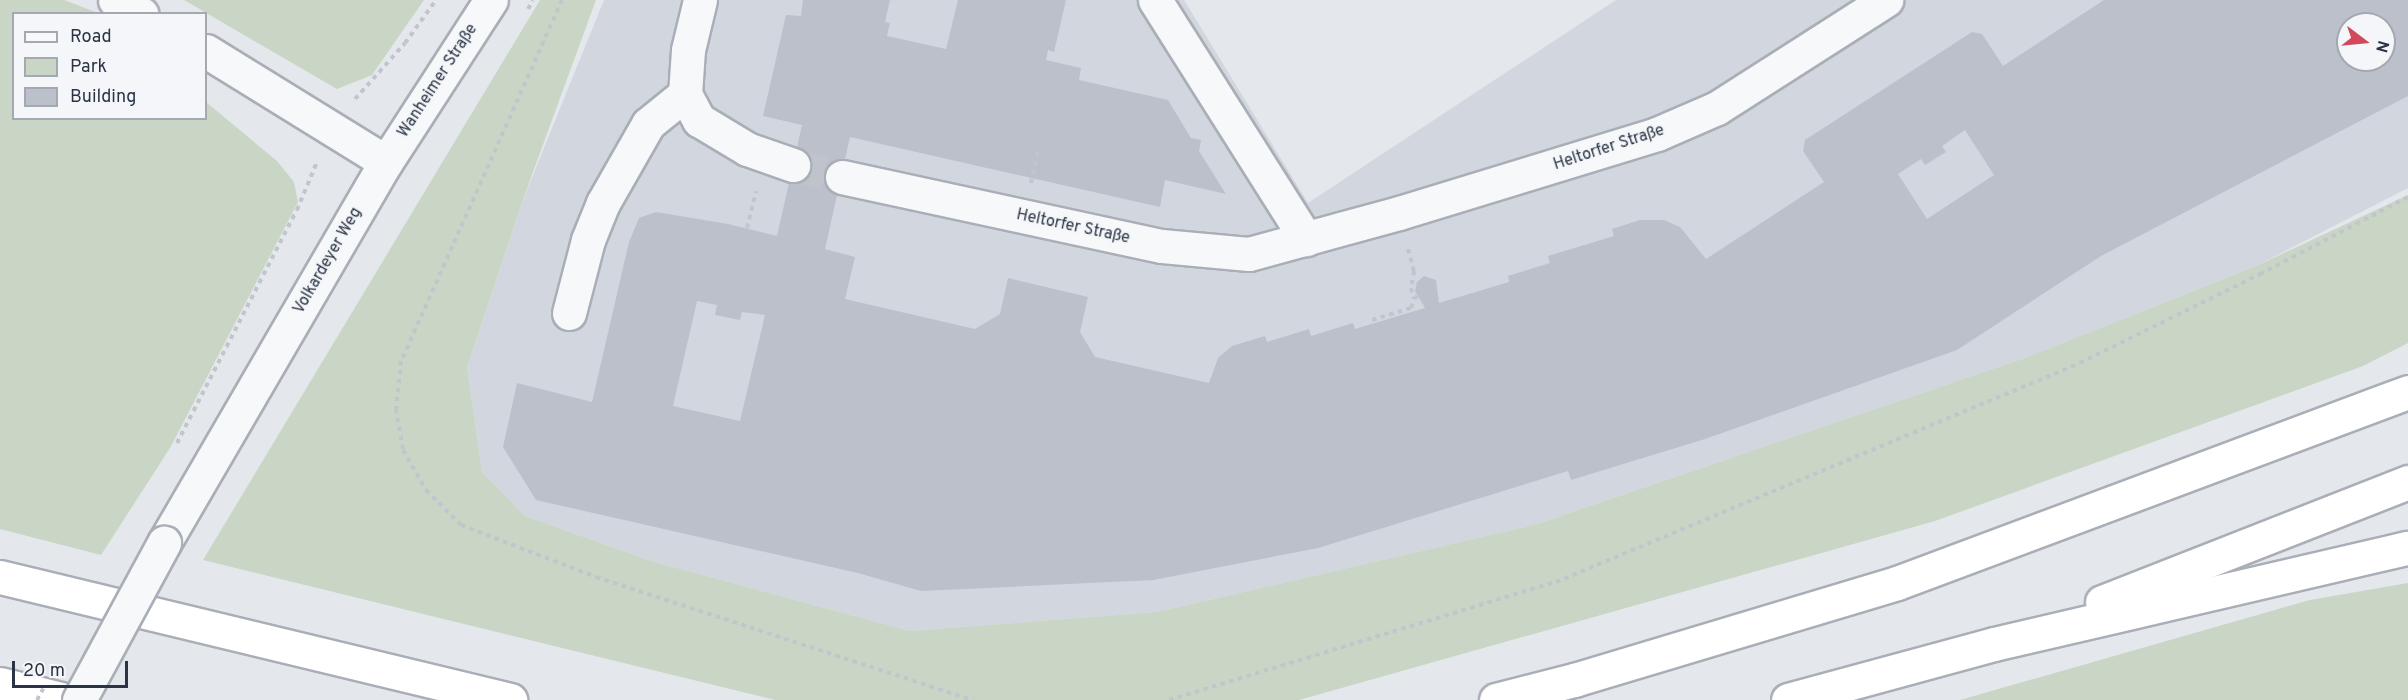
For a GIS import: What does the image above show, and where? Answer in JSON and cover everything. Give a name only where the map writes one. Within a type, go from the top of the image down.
[{"type":"highway","points":[[1496,700],[1574,680],[1898,583],[2408,392]]},
{"type":"highway","points":[[1994,644],[2408,482]]},
{"type":"highway","points":[[1788,700],[1994,644],[2408,548]]},
{"type":"highway","points":[[0,577],[510,700]]},
{"type":"highway","points":[[0,684],[65,700]]},
{"type":"street","points":[[115,0],[137,12]]},
{"type":"street","name":"Wanheimer Straße","points":[[386,162],[491,0]]},
{"type":"street","points":[[700,0],[688,50],[685,94],[699,120],[747,149],[793,165]]},
{"type":"street","points":[[1155,0],[1306,239]]},
{"type":"street","name":"Heltorfer Straße","points":[[842,177],[1162,246],[1249,254],[1399,213],[1657,134],[1717,108],[1886,0]]},
{"type":"street","points":[[207,52],[386,162]]},
{"type":"street","points":[[569,313],[588,240],[603,203],[648,124],[685,94]]},
{"type":"street","name":"Volkardeyer Weg","points":[[79,700],[164,543],[386,162]]},
{"type":"path","points":[[357,96],[405,43],[436,0]]},
{"type":"path","points":[[562,0],[401,361],[396,409],[403,450],[426,490],[461,525],[596,577],[973,700]]},
{"type":"path","points":[[405,43],[412,47]]},
{"type":"path","points":[[173,450],[297,210],[314,168]]},
{"type":"path","points":[[1169,700],[1556,582],[2080,363],[2260,274],[2408,197]]},
{"type":"path","points":[[1399,213],[1414,271],[1411,288],[1414,299]]},
{"type":"path","points":[[1372,320],[1411,308],[1418,295]]},
{"type":"shaded area","points":[[604,0],[1184,0],[1308,203],[1616,0],[2408,0],[2408,188],[2256,266],[2022,359],[1534,525],[1157,612],[910,631],[651,561],[525,516],[482,472],[467,367],[522,202]]},
{"type":"green space","points":[[0,0],[64,0],[95,12],[12,12],[12,120],[207,120],[207,103],[277,161],[294,182],[298,202],[170,448],[101,555],[0,529]]},
{"type":"green space","points":[[184,0],[424,0],[372,75],[337,89]]},
{"type":"green space","points":[[540,0],[596,0],[522,202],[467,367],[482,472],[525,516],[651,561],[910,631],[1157,612],[1534,525],[2022,359],[2256,266],[2408,195],[2408,343],[2363,366],[1935,521],[1299,700],[775,700],[203,560]]},
{"type":"green space","points":[[2408,583],[2408,700],[1960,700],[2310,600]]},
{"type":"building","points":[[803,0],[890,0],[885,22],[890,23],[887,36],[946,49],[958,0],[1066,0],[1054,52],[1048,50],[1046,60],[1081,68],[1079,80],[1168,100],[1191,138],[1201,140],[1199,151],[1226,194],[1165,180],[1160,207],[850,137],[825,249],[855,257],[845,299],[975,329],[1000,314],[1008,278],[1088,297],[1080,332],[1095,357],[1209,383],[1218,358],[1232,346],[1265,336],[1267,342],[1309,329],[1311,336],[1353,323],[1355,329],[1425,308],[1415,291],[1417,282],[1424,276],[1436,280],[1439,303],[1509,282],[1508,276],[1550,263],[1548,256],[1614,236],[1612,229],[1640,220],[1664,220],[1680,227],[1706,259],[1824,182],[1803,151],[1805,140],[1972,32],[1982,34],[2003,66],[2104,0],[2408,0],[2408,96],[2101,256],[1957,350],[1705,439],[1571,480],[1568,471],[1318,548],[1153,580],[921,591],[858,573],[536,500],[503,447],[517,383],[592,402],[629,242],[639,218],[656,212],[728,224],[777,236],[802,125],[763,116],[786,15],[801,16]],"holes":[[[1965,130],[1994,175],[1927,219],[1898,174],[1921,159],[1925,165],[1946,152],[1942,146]],[[697,301],[717,305],[715,315],[740,320],[742,312],[765,315],[740,421],[673,406]]]},
{"type":"tunnel","points":[[793,165],[842,177]]}]
